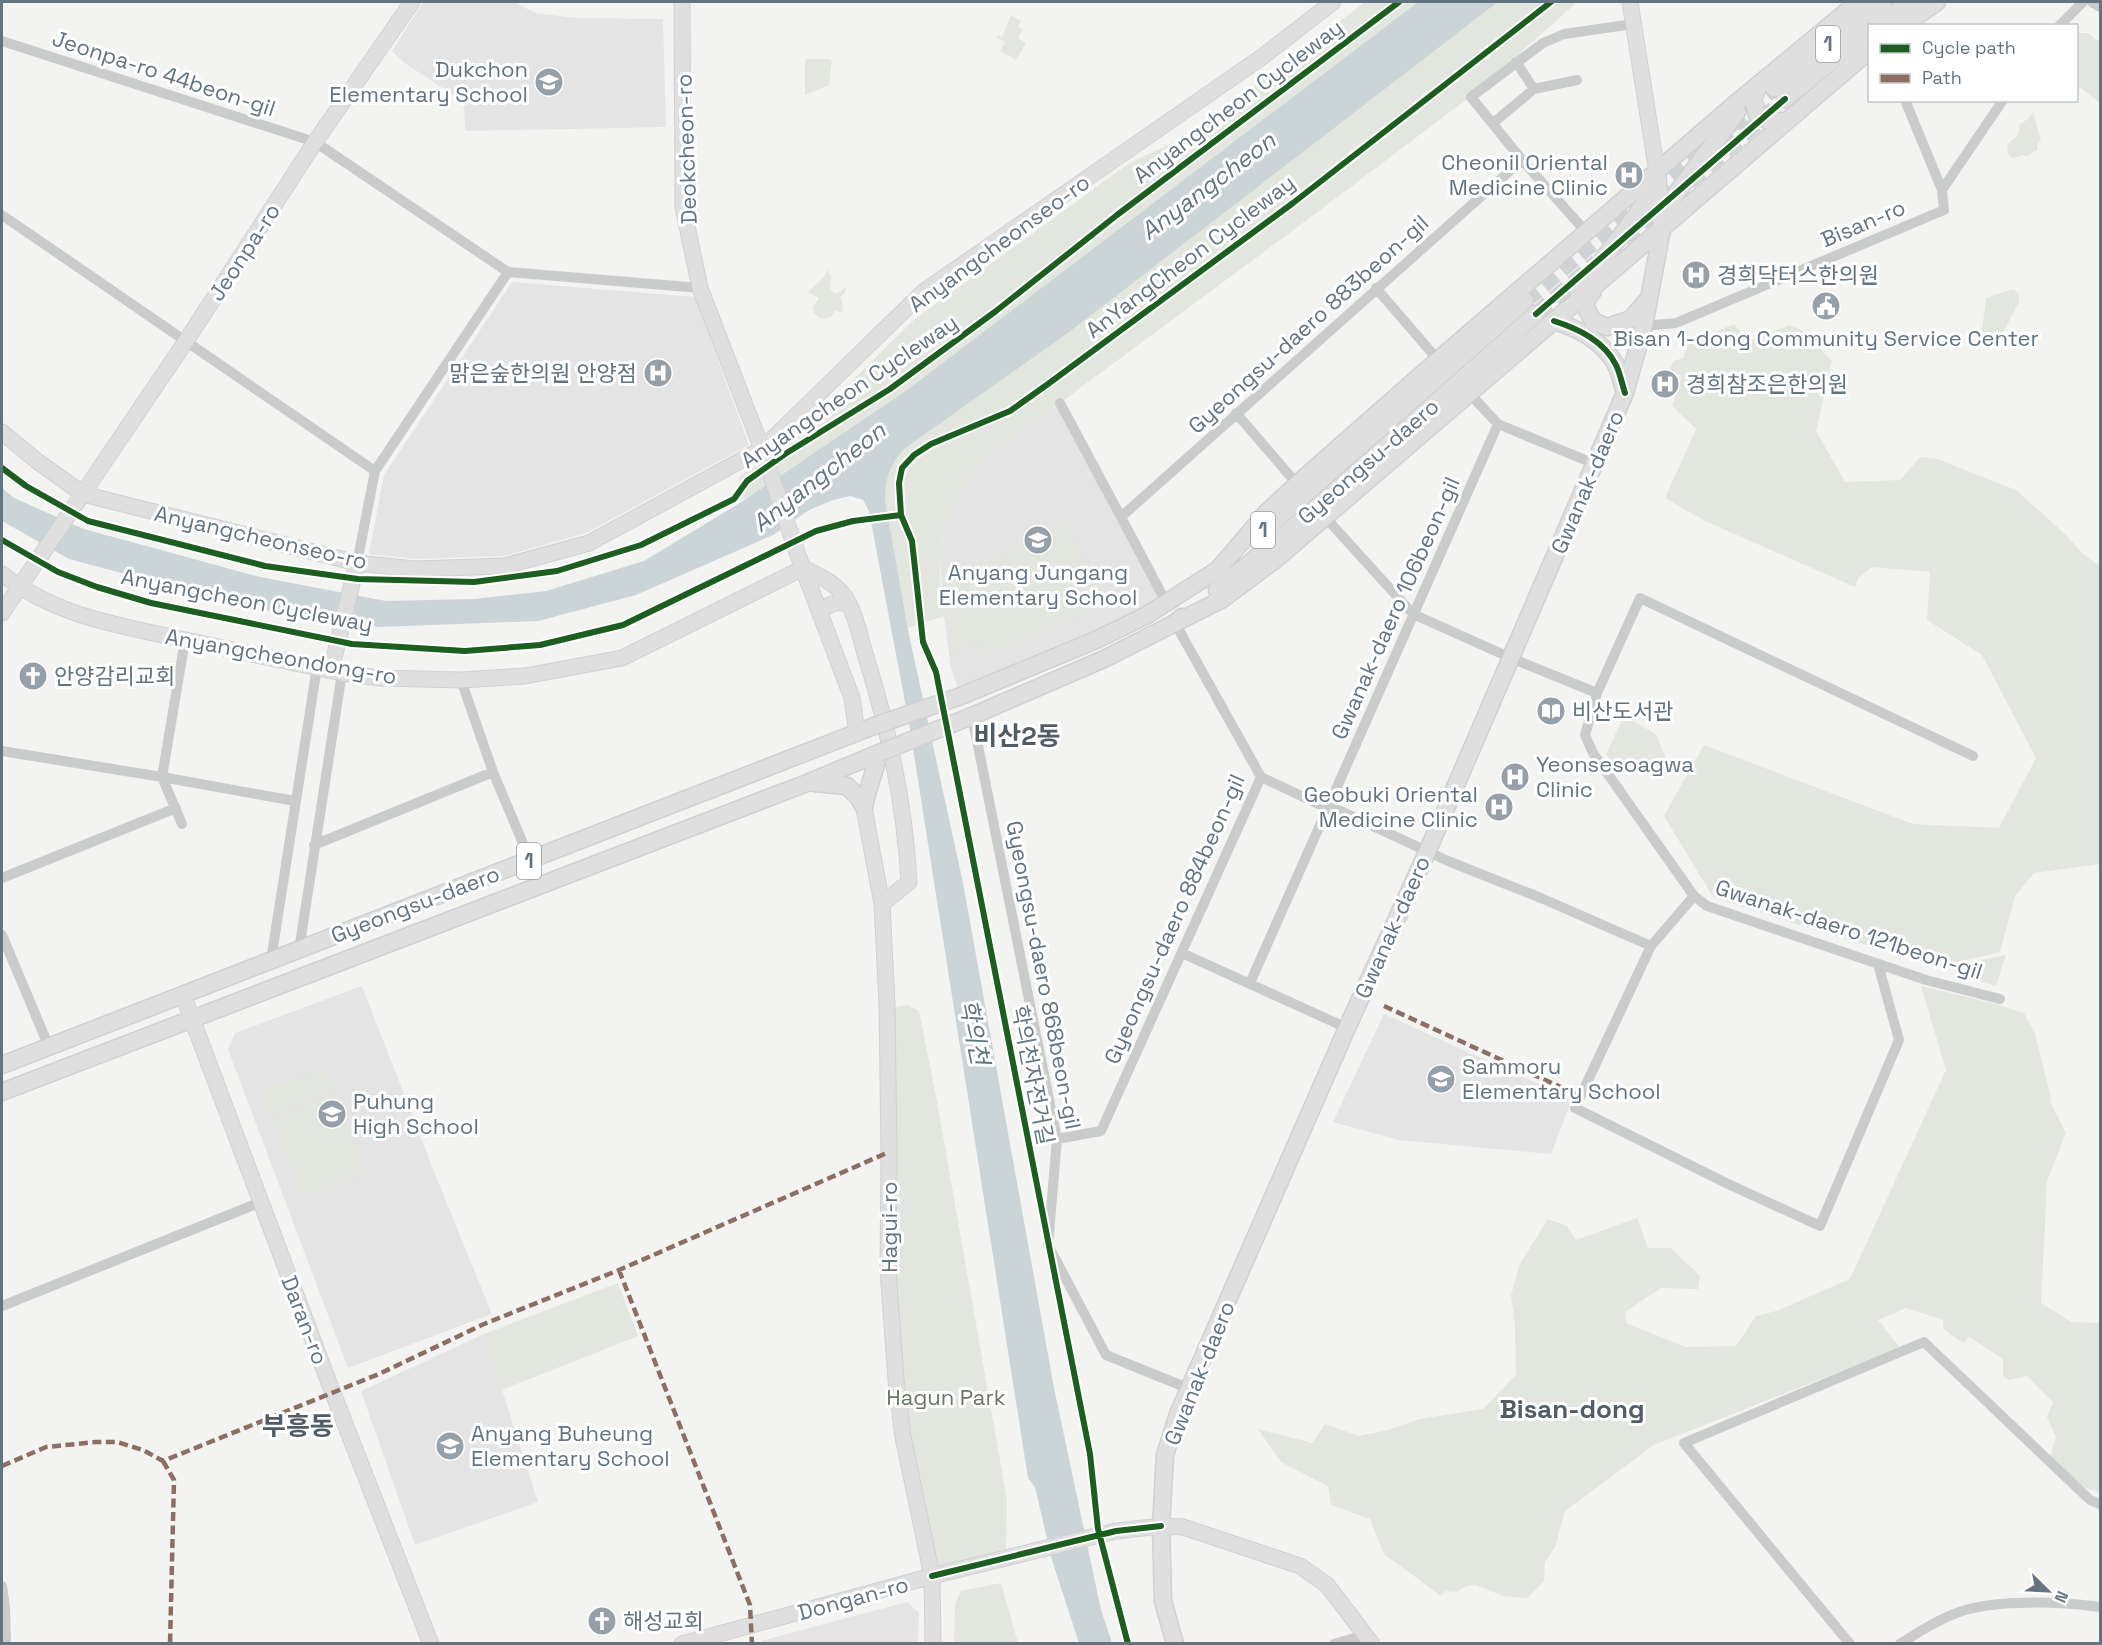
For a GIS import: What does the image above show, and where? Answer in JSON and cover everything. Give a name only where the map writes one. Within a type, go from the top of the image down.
[{"type":"main road","points":[[1662,229],[1672,199],[1714,142],[1773,90],[1858,2]]},
{"type":"main road","name":"1","points":[[1773,90],[1867,12],[1883,2]]},
{"type":"main road","points":[[1878,24],[1912,2]]},
{"type":"main road","points":[[1906,24],[1937,2]]},
{"type":"main road","name":"1","points":[[1773,90],[1868,31]]},
{"type":"main road","points":[[1175,623],[1221,600],[1326,518],[1554,321],[1594,281],[1662,229],[1868,51]]},
{"type":"main road","points":[[1773,90],[1753,98],[1757,115],[1769,121],[1786,121]]},
{"type":"main road","points":[[1215,573],[1267,512],[1438,360],[1657,172],[1773,90]]},
{"type":"main road","points":[[1650,296],[1631,319],[1607,327],[1593,321],[1587,310],[1586,301],[1594,281],[1643,206],[1657,172]]},
{"type":"main road","name":"Gwanak-daero","points":[[1175,1644],[1163,1601],[1161,1526],[1165,1455],[1178,1414],[1347,1028],[1428,850],[1625,393],[1644,326],[1662,229],[1657,172]]},
{"type":"main road","points":[[1587,233],[1596,234],[1602,241],[1602,250],[1594,263],[1594,281]]},
{"type":"main road","name":"Gyeongsu-daero","points":[[2,1066],[874,726],[961,696],[1096,640],[1167,604],[1215,573],[1530,308],[1316,508],[1175,623],[1104,659],[972,716]]},
{"type":"main road","points":[[1554,321],[1573,327],[1598,342],[1616,365],[1625,393]]},
{"type":"main road","name":"1","points":[[879,753],[972,716]]},
{"type":"main road","points":[[864,808],[868,785],[875,771],[879,753]]},
{"type":"main road","name":"Gyeongsu-daero","points":[[2,1090],[807,783],[879,753]]},
{"type":"main road","points":[[807,783],[847,786],[859,798],[864,808]]},
{"type":"street","name":"Jeonpa-ro","points":[[22,583],[186,341],[315,142],[412,2]]},
{"type":"street","name":"Deokcheon-ro","points":[[682,2],[683,207],[700,288],[764,456],[801,562]]},
{"type":"street","name":"Anyangcheonseo-ro","points":[[2,432],[80,498],[357,562],[415,568],[505,566],[589,543],[764,456],[923,292],[1262,57],[1333,2]]},
{"type":"street","name":"Gwanak-daero","points":[[1630,2],[1657,172]]},
{"type":"street","points":[[2061,24],[2083,2]]},
{"type":"street","points":[[2092,2],[2100,7]]},
{"type":"street","points":[[1587,233],[1522,160],[1471,96],[1544,43],[1564,34],[1633,24]]},
{"type":"street","name":"Jeonpa-ro 44beon-gil","points":[[2,41],[315,142],[508,272]]},
{"type":"street","points":[[1516,62],[1534,89]]},
{"type":"street","points":[[1493,123],[1534,89],[1577,80]]},
{"type":"street","points":[[1906,102],[1942,190]]},
{"type":"street","name":"Bisan-ro","points":[[1644,326],[1676,323],[1944,210],[1942,190],[2002,102]]},
{"type":"street","name":"Gyeongsu-daero 883beon-gil","points":[[1121,517],[1522,160]]},
{"type":"street","points":[[2,215],[375,471]]},
{"type":"street","points":[[271,960],[295,801],[357,562],[375,471],[508,272],[700,288]]},
{"type":"street","points":[[1376,288],[1438,360]]},
{"type":"street","points":[[1469,393],[1498,424],[1595,464]]},
{"type":"street","points":[[1060,403],[1167,604]]},
{"type":"street","points":[[1236,413],[1297,484]]},
{"type":"street","name":"Gwanak-daero 106beon-gil","points":[[1250,983],[1498,424]]},
{"type":"street","points":[[1326,518],[1413,614],[1597,693]]},
{"type":"street","points":[[801,562],[832,582],[849,603],[879,697],[907,837],[909,882],[882,904]]},
{"type":"street","points":[[801,562],[852,698],[857,733]]},
{"type":"street","name":"Anyangcheondong-ro","points":[[2,574],[22,583],[43,601],[87,618],[330,670],[379,678],[461,680],[525,676],[622,658],[656,643],[801,562]]},
{"type":"street","points":[[2,613],[22,583]]},
{"type":"street","name":"Gwanak-daero 121beon-gil","points":[[1973,756],[1640,598],[1597,693],[1585,735],[1593,753],[1694,896],[1707,906],[1926,980],[2000,999]]},
{"type":"street","points":[[820,614],[826,606],[836,601],[849,603]]},
{"type":"street","name":"Gyeongsu-daero 884beon-gil","points":[[1057,1138],[1101,1131],[1262,777],[1175,623]]},
{"type":"street","points":[[182,824],[162,777],[185,640]]},
{"type":"street","points":[[299,950],[314,845],[330,670]]},
{"type":"street","points":[[461,680],[493,772],[530,860]]},
{"type":"street","name":"Gyeongsu-daero 868beon-gil","points":[[972,716],[1057,1138],[1048,1245],[1106,1355],[1190,1389]]},
{"type":"street","points":[[2,752],[295,801]]},
{"type":"street","points":[[314,845],[493,772]]},
{"type":"street","points":[[1262,777],[1448,861],[1651,946]]},
{"type":"street","points":[[2,878],[176,808]]},
{"type":"street","name":"Hagui-ro","points":[[864,808],[882,904],[887,1004],[888,1270],[893,1350],[903,1437],[932,1576],[933,1644]]},
{"type":"street","points":[[1694,896],[1651,946],[1575,1108],[1726,1183],[1821,1226],[1899,1040],[1878,964]]},
{"type":"street","points":[[2,935],[49,1047]]},
{"type":"street","points":[[1182,953],[1347,1028]]},
{"type":"street","name":"Daran-ro","points":[[183,995],[431,1644]]},
{"type":"street","points":[[2,1306],[261,1202]]},
{"type":"street","points":[[1850,1644],[1684,1443],[1924,1342],[2090,1500],[2100,1504]]},
{"type":"street","points":[[1161,1526],[1183,1527],[1300,1566],[1327,1585],[1369,1639],[1334,1644]]},
{"type":"street","name":"Dongan-ro","points":[[682,1644],[932,1576],[1116,1530],[1161,1526]]},
{"type":"street","points":[[2,1586],[6,1644]]},
{"type":"street","points":[[1900,1644],[1935,1622],[1988,1604],[2079,1604],[2100,1607]]},
{"type":"shaded area","name":"Dukchon Elementary School","points":[[423,2],[514,2],[535,13],[576,18],[663,19],[666,127],[465,131],[464,102],[403,62],[392,51]]},
{"type":"shaded area","points":[[512,282],[695,297],[749,445],[586,533],[504,556],[415,559],[369,554],[384,475]]},
{"type":"shaded area","name":"Anyang Jungang Elementary School","points":[[1060,403],[1167,604],[961,696],[951,669],[944,616],[940,556],[947,524],[962,491],[983,460]]},
{"type":"shaded area","points":[[362,986],[492,1314],[348,1368],[228,1049],[235,1033]]},
{"type":"shaded area","name":"Sammoru Elementary School","points":[[1384,1014],[1572,1099],[1551,1154],[1399,1140],[1333,1122]]},
{"type":"shaded area","name":"Anyang Buheung Elementary School","points":[[484,1334],[538,1502],[415,1545],[361,1391]]},
{"type":"shaded area","points":[[907,1602],[919,1613],[918,1643],[761,1643],[761,1641]]},
{"type":"green space","points":[[1365,2],[1418,2],[907,390],[743,501],[738,477],[784,448],[915,319],[1128,164],[1193,133]]},
{"type":"green space","points":[[1498,2],[1577,2],[1521,52],[1516,62],[983,460],[956,504],[946,528],[940,569],[944,616],[908,628],[885,500],[889,473],[895,460],[904,449],[1068,333]]},
{"type":"green space","points":[[1011,15],[1021,21],[1018,27],[1023,29],[1018,38],[1026,43],[1016,60],[1000,51],[1005,42],[996,37],[997,35],[1002,37]]},
{"type":"green space","points":[[2078,33],[2087,33],[2100,42],[2100,103],[2078,86]]},
{"type":"green space","points":[[805,60],[832,61],[829,85],[805,95]]},
{"type":"green space","points":[[2033,112],[2041,140],[2037,145],[2037,150],[2028,156],[2013,158],[2008,154],[2007,145],[2018,135],[2020,124]]},
{"type":"green space","points":[[828,270],[831,277],[830,290],[836,294],[847,287],[840,297],[843,304],[842,313],[835,310],[831,317],[821,319],[814,313],[813,307],[819,298],[808,292]]},
{"type":"green space","points":[[2010,290],[2019,294],[2019,302],[1998,342],[1993,346],[1986,345],[1981,338],[1986,298]]},
{"type":"green space","points":[[1734,324],[1749,341],[1789,325],[1803,331],[1832,361],[1816,431],[1845,482],[1900,480],[1920,457],[1937,459],[2016,490],[2065,534],[2083,554],[2100,566],[2100,864],[2034,873],[2015,896],[2000,952],[1940,966],[1818,931],[1713,897],[1664,816],[1704,745],[1913,824],[1999,828],[2036,758],[1982,655],[1927,620],[1930,572],[1872,567],[1858,578],[1855,587],[1705,521],[1665,498],[1696,429],[1672,406],[1682,376],[1668,371],[1674,361],[1683,358],[1689,343]]},
{"type":"green space","points":[[1065,521],[1109,603],[983,657],[977,643],[954,653],[945,588],[953,585],[955,589],[955,579]]},
{"type":"green space","points":[[1624,716],[1656,734],[1666,759],[1662,768],[1631,769],[1617,764],[1606,754]]},
{"type":"green space","points":[[2006,955],[1996,986],[1957,975],[1951,966]]},
{"type":"green space","points":[[1921,986],[2024,1013],[2035,1034],[2051,1104],[2066,1133],[2047,1181],[2041,1303],[2071,1322],[2100,1323],[2100,1492],[2080,1487],[2050,1456],[2056,1437],[2047,1417],[2053,1402],[2027,1376],[2008,1380],[2003,1376],[2003,1359],[1969,1337],[1963,1343],[1943,1329],[1943,1320],[1906,1308],[1878,1320],[1900,1348],[1654,1445],[1565,1511],[1555,1547],[1545,1562],[1544,1581],[1527,1598],[1503,1596],[1476,1585],[1467,1586],[1456,1592],[1446,1591],[1441,1596],[1384,1554],[1370,1519],[1331,1505],[1328,1486],[1281,1462],[1258,1429],[1312,1443],[1325,1424],[1359,1436],[1388,1430],[1420,1419],[1483,1409],[1516,1375],[1515,1326],[1511,1295],[1520,1264],[1548,1219],[1567,1226],[1576,1240],[1637,1218],[1648,1248],[1671,1248],[1700,1276],[1698,1289],[1661,1288],[1625,1312],[1626,1323],[1685,1347],[1736,1346],[1756,1316],[1776,1311],[1850,1279],[1946,1070]]},
{"type":"green space","name":"Hagun Park","points":[[908,1005],[919,1011],[936,1096],[1007,1500],[1006,1549],[936,1570],[903,1396],[892,1269],[892,1008]]},
{"type":"green space","points":[[328,1067],[337,1091],[270,1116],[261,1092]]},
{"type":"green space","points":[[337,1094],[367,1173],[302,1198],[272,1119]]},
{"type":"green space","points":[[618,1283],[638,1336],[502,1390],[484,1334]]},
{"type":"green space","points":[[1001,1583],[1018,1643],[954,1643],[955,1604],[961,1591]]},
{"type":"water","points":[[1418,2],[1498,2],[1068,333],[904,449],[895,460],[887,479],[885,500],[909,635],[963,883],[1054,1388],[1101,1610],[1112,1643],[1079,1643],[1052,1560],[1035,1487],[1028,1478],[909,723],[869,511],[863,500],[850,496],[833,500],[809,510],[773,535],[636,595],[538,621],[379,627],[252,608],[69,559],[2,521],[2,488],[14,498],[84,529],[260,577],[386,601],[474,599],[546,591],[644,561],[743,501],[907,390]]},
{"type":"tunnel","points":[[1730,126],[1774,88]]},
{"type":"tunnel","points":[[1689,182],[1785,99]]},
{"type":"tunnel","points":[[1525,301],[1708,145]]},
{"type":"tunnel","points":[[1623,239],[1669,199]]},
{"type":"tunnel","points":[[1536,314],[1597,262]]},
{"type":"marked path","points":[[1384,1006],[1580,1096]]},
{"type":"marked path","points":[[2,1466],[46,1447],[96,1442],[117,1442],[143,1450],[163,1461],[379,1374],[484,1324],[619,1270],[889,1152]]},
{"type":"marked path","points":[[619,1270],[750,1605],[752,1644]]},
{"type":"marked path","points":[[163,1461],[174,1480],[170,1644]]},
{"type":"cycle path","name":"Anyangcheon Cycleway","points":[[2,468],[26,486],[88,521],[265,566],[358,579],[474,582],[557,571],[641,545],[734,499],[747,481],[785,454],[890,389],[996,311],[1117,215],[1399,2]]},
{"type":"cycle path","name":"AnYangCheon Cycleway","points":[[1128,1644],[1098,1529],[1090,1454],[936,672],[923,642],[912,541],[901,515],[899,483],[902,468],[914,455],[931,444],[1010,411],[1048,384],[1293,203],[1551,2]]},
{"type":"cycle path","points":[[1536,314],[1785,99]]},
{"type":"cycle path","points":[[1554,321],[1581,332],[1605,349],[1616,365],[1625,393]]},
{"type":"cycle path","name":"Anyangcheon Cycleway","points":[[2,540],[58,572],[97,587],[151,603],[352,644],[465,651],[540,645],[623,625],[816,531],[853,521],[901,515]]},
{"type":"cycle path","points":[[932,1576],[1116,1531],[1161,1526]]},
{"type":"place","name":"Dukchon Elementary School","points":[[549,82]]},
{"type":"place","name":"Cheonil Oriental Medicine Clinic","points":[[1629,175]]},
{"type":"place","name":"경희닥터스한의원","points":[[1696,275]]},
{"type":"place","name":"Bisan 1-dong Community Service Center","points":[[1826,306]]},
{"type":"place","name":"맑은숲한의원 안양점","points":[[658,373]]},
{"type":"place","name":"경희참조은한의원","points":[[1665,384]]},
{"type":"place","name":"Anyang Jungang Elementary School","points":[[1038,540]]},
{"type":"place","name":"안양감리교회","points":[[33,676]]},
{"type":"place","name":"비산도서관","points":[[1551,711]]},
{"type":"place","name":"Yeonsesoagwa Clinic","points":[[1515,777]]},
{"type":"place","name":"Geobuki Oriental Medicine Clinic","points":[[1499,807]]},
{"type":"place","name":"Sammoru Elementary School","points":[[1441,1079]]},
{"type":"place","name":"Puhung High School","points":[[332,1114]]},
{"type":"place","name":"Anyang Buheung Elementary School","points":[[450,1446]]},
{"type":"place","name":"해성교회","points":[[602,1621]]},
{"type":"district","name":"비산2동","points":[[1017,736]]},
{"type":"district","name":"Bisan-dong","points":[[1572,1409]]},
{"type":"district","name":"부흥동","points":[[298,1426]]},
{"type":"water label","name":"Anyangcheon","points":[[1208,186]]},
{"type":"water label","name":"Anyangcheon","points":[[819,477]]},
{"type":"water label","name":"학의천","points":[[974,1032]]}]
